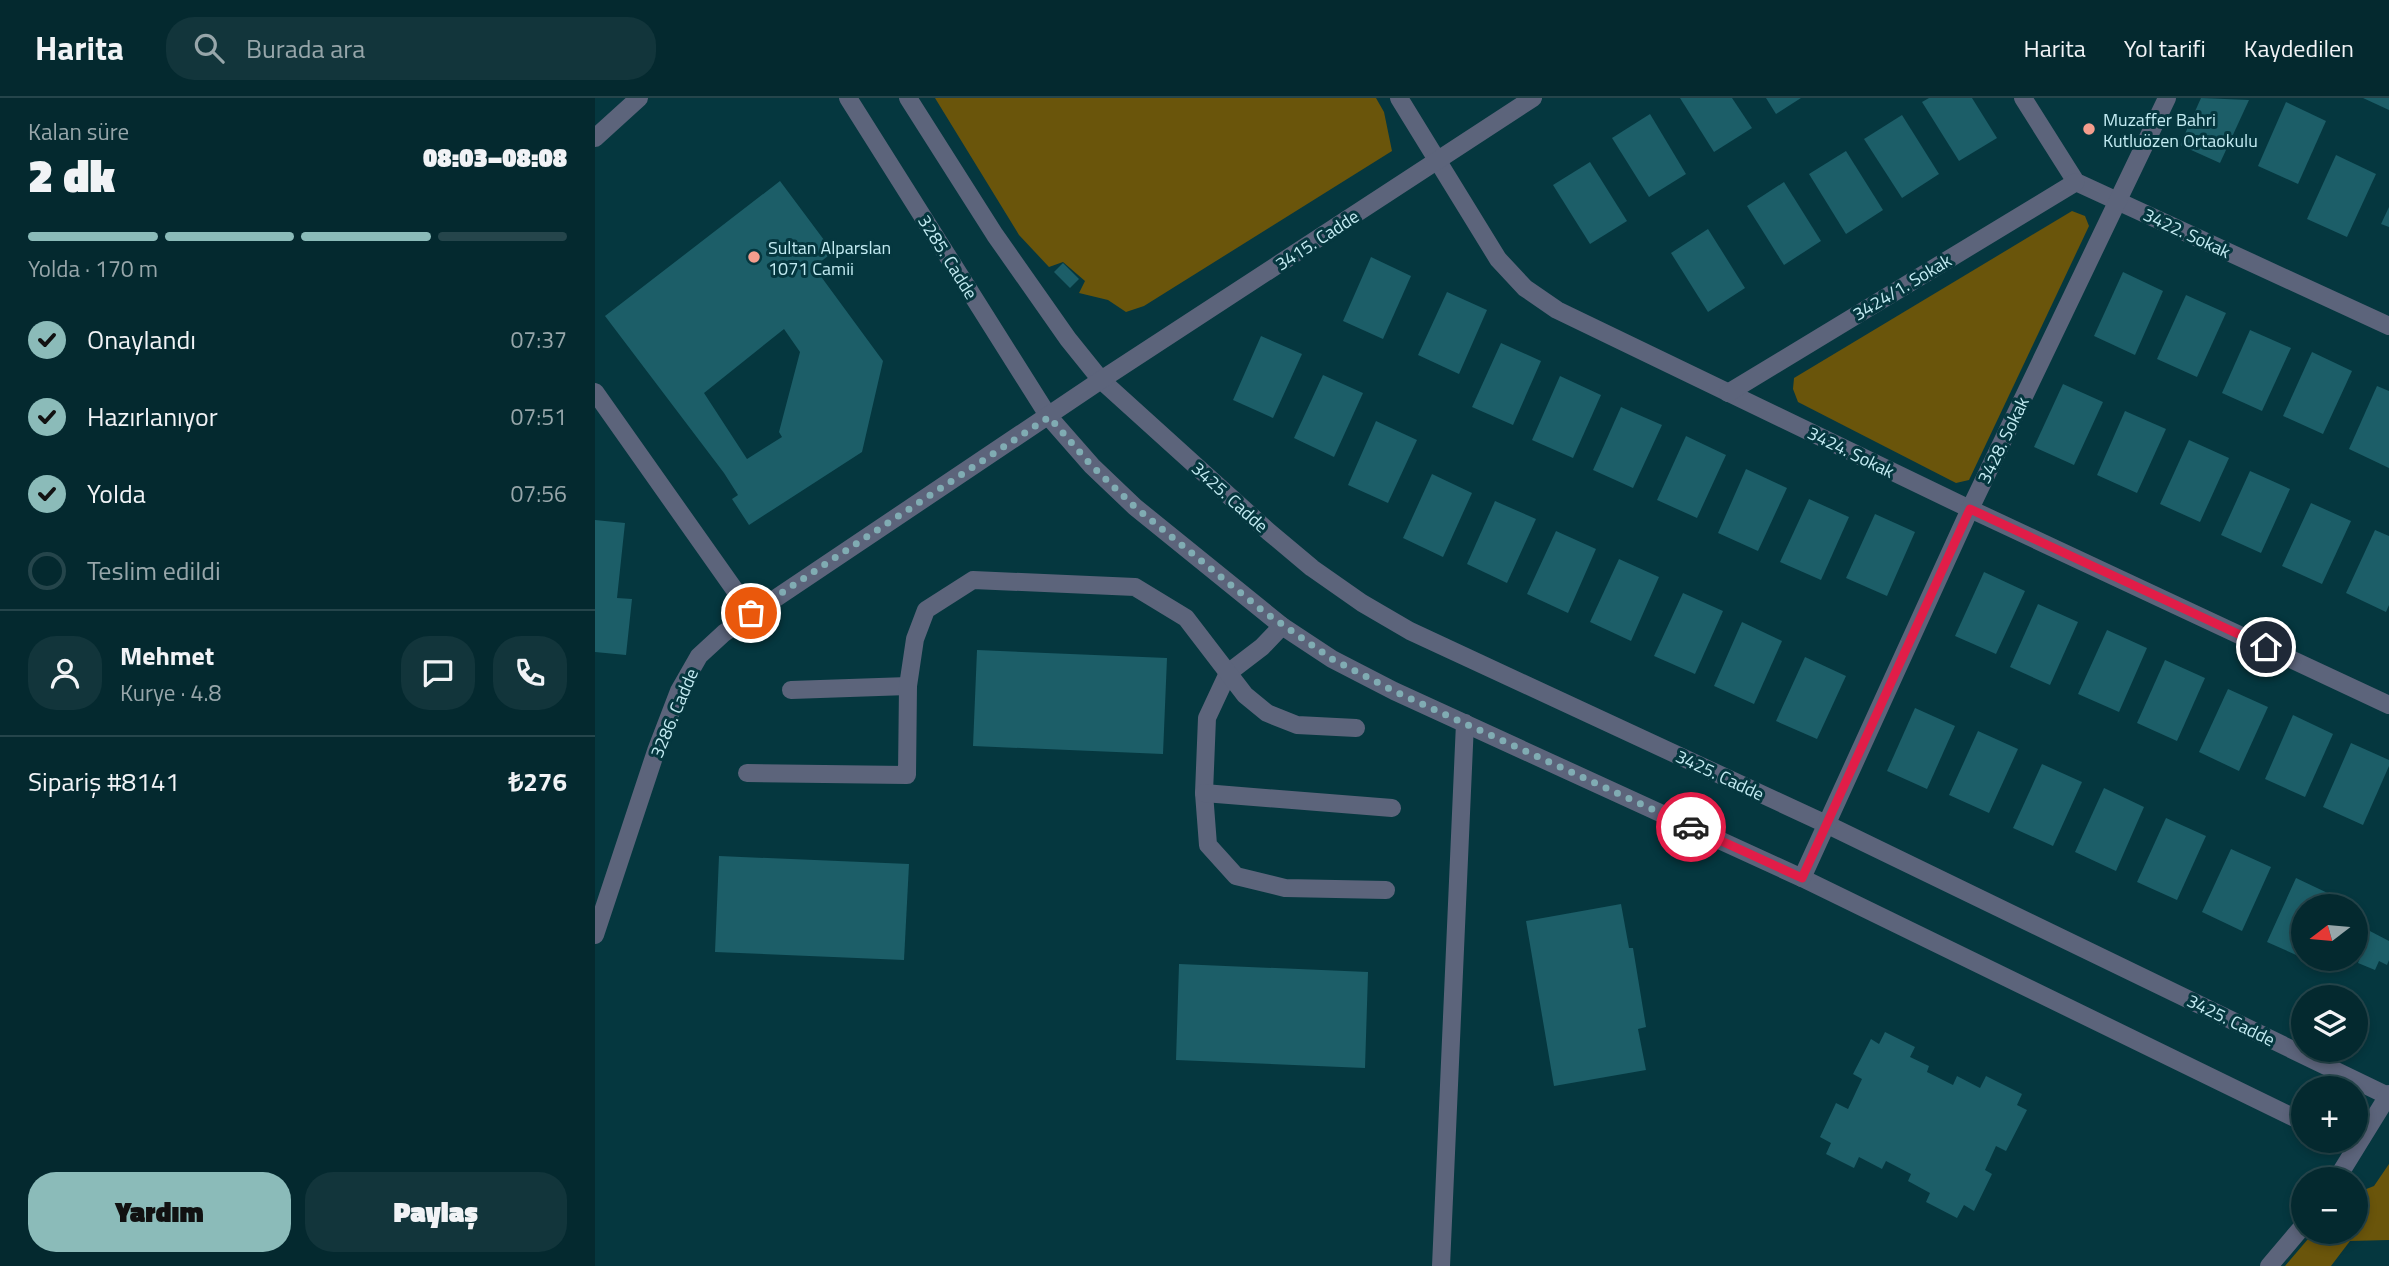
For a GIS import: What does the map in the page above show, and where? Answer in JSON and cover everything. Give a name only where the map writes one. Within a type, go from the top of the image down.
[{"type":"street","points":[[595,138],[639,98]]},
{"type":"street","name":"3285. Cadde","points":[[848,98],[1049,417]]},
{"type":"street","points":[[908,98],[1002,247],[1101,380]]},
{"type":"street","name":"3424. Sokak","points":[[1399,98],[1498,260],[1525,288],[1557,310],[1970,509],[2389,705]]},
{"type":"street","name":"3415. Cadde","points":[[1049,417],[1101,380],[1533,98]]},
{"type":"street","points":[[2023,98],[2075,182]]},
{"type":"street","name":"3428. Sokak","points":[[1802,878],[1970,509],[2167,98]]},
{"type":"street","name":"3422. Sokak","points":[[2075,182],[2389,326]]},
{"type":"street","name":"3424/1. Sokak","points":[[1728,393],[2075,182]]},
{"type":"street","name":"3425. Cadde","points":[[1101,380],[1269,532],[1313,568],[1361,603],[1410,631],[1826,824],[2388,1095]]},
{"type":"street","points":[[595,392],[751,613]]},
{"type":"street","points":[[1049,417],[1092,466],[1135,507],[1282,626],[1332,659],[1394,691],[1802,878],[2291,1116]]},
{"type":"street","name":"3286. Cadde","points":[[595,934],[656,751],[679,691],[699,656],[751,613],[1049,417]]},
{"type":"street","points":[[747,773],[907,775],[908,686],[915,639],[926,610],[972,580],[1135,587],[1186,618],[1245,695],[1267,713],[1297,725],[1356,727]]},
{"type":"street","points":[[1282,626],[1228,673],[1207,718],[1204,793],[1208,845],[1236,876],[1285,888],[1386,890]]},
{"type":"street","points":[[791,690],[908,686]]},
{"type":"street","points":[[1441,1266],[1465,723]]},
{"type":"street","points":[[1204,793],[1392,808]]},
{"type":"street","points":[[2368,1121],[2388,1095]]},
{"type":"street","points":[[2269,1266],[2291,1240]]},
{"type":"shaded area","points":[[935,98],[1376,98],[1384,112],[1392,151],[1144,306],[1126,312],[1108,300],[1079,293],[1085,281],[1063,262],[1049,267],[1019,235]]},
{"type":"shaded area","points":[[2072,211],[2085,216],[2089,226],[1969,480],[1956,483],[1798,402],[1793,389],[1794,378]]},
{"type":"shaded area","points":[[2389,1164],[2389,1240],[2368,1241],[2368,1188],[2374,1186]]},
{"type":"shaded area","points":[[2304,1244],[2348,1244],[2331,1266],[2285,1266]]},
{"type":"building","points":[[1680,98],[1732,98],[1752,128],[1714,152]]},
{"type":"building","points":[[1766,98],[1801,98],[1776,114]]},
{"type":"building","points":[[1929,98],[1972,98],[1997,138],[1959,161],[1922,102]]},
{"type":"building","points":[[2201,98],[2249,100],[2220,163],[2180,145]]},
{"type":"building","points":[[2363,98],[2389,98],[2389,110]]},
{"type":"building","points":[[2286,102],[2326,121],[2298,184],[2258,166]]},
{"type":"building","points":[[1650,114],[1686,174],[1649,197],[1612,138]]},
{"type":"building","points":[[1902,115],[1939,174],[1902,198],[1864,139]]},
{"type":"building","points":[[1846,151],[1883,210],[1846,234],[1809,174]]},
{"type":"building","points":[[2336,155],[2376,174],[2347,237],[2307,219]]},
{"type":"building","points":[[1590,162],[1627,221],[1590,244],[1553,185]]},
{"type":"building","points":[[780,181],[833,252],[814,267],[883,361],[862,452],[749,525],[732,499],[738,495],[724,473],[605,316]],"holes":[[[784,329],[800,352],[779,432],[782,437],[747,459],[704,393]]]},
{"type":"building","points":[[1784,182],[1821,241],[1784,265],[1747,206]]},
{"type":"building","points":[[2389,207],[2389,227],[2381,224]]},
{"type":"building","points":[[1708,229],[1745,288],[1708,312],[1671,253]]},
{"type":"building","points":[[1371,257],[1411,276],[1383,339],[1343,321]]},
{"type":"building","points":[[1063,263],[1079,279],[1070,288],[1054,272]]},
{"type":"building","points":[[2123,272],[2163,291],[2135,355],[2094,336]]},
{"type":"building","points":[[1447,292],[1487,310],[1459,374],[1418,355]]},
{"type":"building","points":[[2186,295],[2226,313],[2197,377],[2157,359]]},
{"type":"building","points":[[2250,330],[2291,348],[2262,411],[2222,393]]},
{"type":"building","points":[[1261,336],[1302,354],[1273,418],[1233,400]]},
{"type":"building","points":[[1501,343],[1541,361],[1513,425],[1472,407]]},
{"type":"building","points":[[2312,352],[2352,371],[2323,434],[2283,416]]},
{"type":"building","points":[[1323,375],[1363,393],[1334,457],[1294,438]]},
{"type":"building","points":[[1560,376],[1601,395],[1573,458],[1532,440]]},
{"type":"building","points":[[2063,384],[2103,402],[2074,465],[2034,447]]},
{"type":"building","points":[[2377,386],[2389,391],[2389,468],[2349,449]]},
{"type":"building","points":[[1621,407],[1662,425],[1633,488],[1593,470]]},
{"type":"building","points":[[2125,411],[2166,429],[2137,493],[2097,475]]},
{"type":"building","points":[[1376,421],[1417,440],[1388,503],[1348,485]]},
{"type":"building","points":[[1686,436],[1726,455],[1697,518],[1657,500]]},
{"type":"building","points":[[2189,440],[2229,458],[2200,522],[2160,504]]},
{"type":"building","points":[[1746,469],[1787,488],[1758,551],[1718,533]]},
{"type":"building","points":[[2250,471],[2290,489],[2261,553],[2221,535]]},
{"type":"building","points":[[1432,474],[1472,493],[1443,557],[1403,538]]},
{"type":"building","points":[[1809,499],[1849,517],[1821,580],[1780,562]]},
{"type":"building","points":[[1495,501],[1536,519],[1507,583],[1467,564]]},
{"type":"building","points":[[2311,503],[2351,521],[2322,584],[2282,566]]},
{"type":"building","points":[[1875,514],[1915,532],[1887,596],[1846,578]]},
{"type":"building","points":[[595,520],[625,523],[617,598],[632,599],[626,655],[595,652]]},
{"type":"building","points":[[2375,530],[2389,536],[2389,605],[2386,612],[2346,593]]},
{"type":"building","points":[[1556,531],[1596,549],[1568,613],[1527,594]]},
{"type":"building","points":[[1619,559],[1659,577],[1631,641],[1590,622]]},
{"type":"building","points":[[1984,572],[2025,591],[1996,654],[1955,636]]},
{"type":"building","points":[[1683,593],[1723,611],[1695,674],[1654,656]]},
{"type":"building","points":[[2038,604],[2078,622],[2050,685],[2010,667]]},
{"type":"building","points":[[1742,622],[1782,641],[1754,704],[1714,686]]},
{"type":"building","points":[[2107,630],[2147,648],[2119,712],[2078,694]]},
{"type":"building","points":[[977,650],[1167,658],[1163,754],[973,746]]},
{"type":"building","points":[[1805,657],[1846,676],[1817,739],[1776,721]]},
{"type":"building","points":[[2165,660],[2205,678],[2177,741],[2137,723]]},
{"type":"building","points":[[2228,689],[2268,707],[2239,771],[2199,752]]},
{"type":"building","points":[[1915,708],[1955,726],[1927,789],[1887,771]]},
{"type":"building","points":[[2293,715],[2333,734],[2305,797],[2265,779]]},
{"type":"building","points":[[1978,731],[2018,749],[1989,813],[1949,795]]},
{"type":"building","points":[[2351,743],[2389,760],[2389,766],[2363,825],[2323,807]]},
{"type":"building","points":[[2042,764],[2082,782],[2053,846],[2013,828]]},
{"type":"building","points":[[2104,788],[2144,807],[2116,871],[2075,852]]},
{"type":"building","points":[[2166,818],[2206,836],[2177,900],[2137,882]]},
{"type":"building","points":[[2231,849],[2271,867],[2242,931],[2202,912]]},
{"type":"building","points":[[719,856],[909,864],[904,960],[715,952]]},
{"type":"building","points":[[2296,878],[2330,894],[2291,894],[2291,953],[2267,942]]},
{"type":"building","points":[[1621,904],[1629,948],[1633,948],[1646,1027],[1638,1029],[1646,1070],[1554,1086],[1526,921]]},
{"type":"building","points":[[2368,930],[2389,941],[2387,965],[2379,961],[2375,970],[2368,967]]},
{"type":"building","points":[[1179,964],[1368,972],[1365,1068],[1176,1060]]},
{"type":"building","points":[[1885,1032],[1915,1047],[1910,1057],[1929,1066],[1927,1072],[1953,1085],[1957,1076],[1980,1088],[1986,1076],[2022,1094],[2017,1105],[2027,1110],[2006,1151],[1996,1146],[1985,1170],[1992,1174],[1974,1211],[1964,1205],[1957,1218],[1926,1202],[1930,1193],[1908,1181],[1911,1174],[1886,1161],[1882,1169],[1859,1157],[1854,1168],[1826,1154],[1831,1143],[1820,1137],[1836,1103],[1848,1109],[1862,1079],[1853,1074],[1871,1039],[1879,1044]]},
{"type":"way so far","points":[[751,613],[1049,417],[1092,466],[1135,507],[1282,626],[1332,659],[1394,691],[1691,827]]},
{"type":"place","name":"Muzaffer Bahri Kutluözen Ortaokulu","points":[[2089,129]]},
{"type":"place","name":"Sultan Alparslan 1071 Camii","points":[[754,257]]},
{"type":"route","points":[[1691,827],[1802,878],[1970,509],[2266,647]]}]
